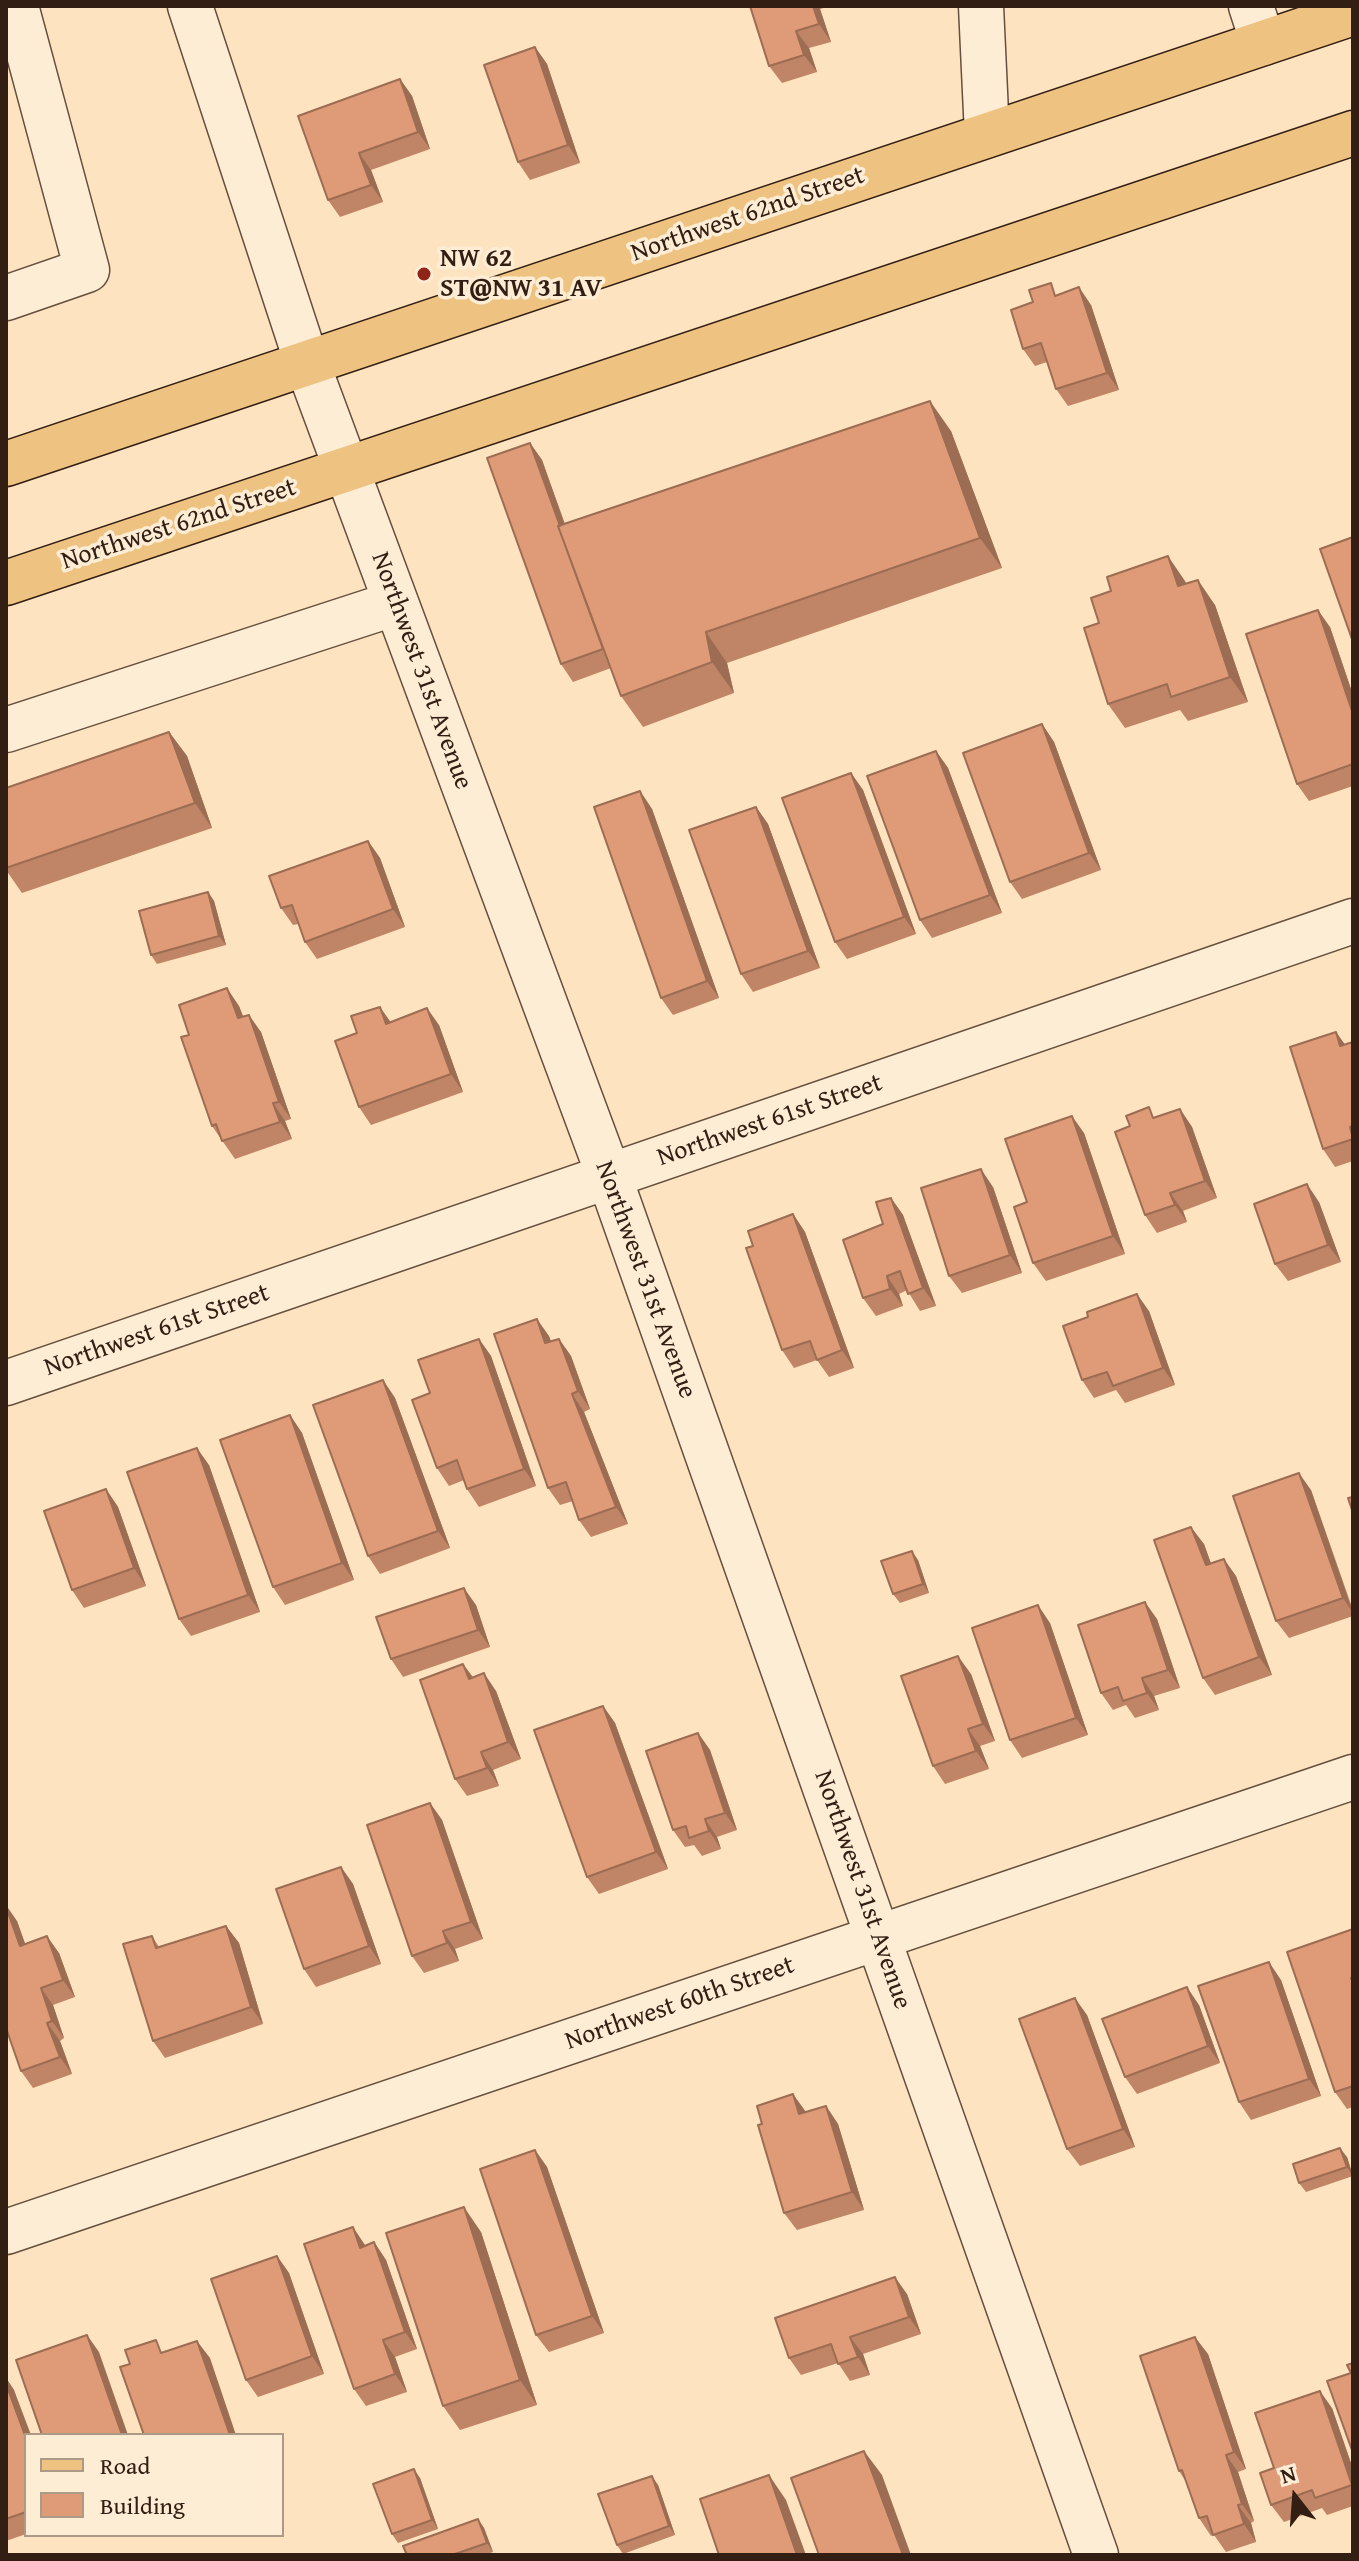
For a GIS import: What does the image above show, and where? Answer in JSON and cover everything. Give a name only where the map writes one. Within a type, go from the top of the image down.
[{"type":"main road","name":"Northwest 62nd Street","points":[[6,464],[987,135],[1257,24],[1353,13]]},
{"type":"main road","name":"Northwest 62nd Street","points":[[6,583],[1353,133]]},
{"type":"street","points":[[6,298],[87,270],[16,6]]},
{"type":"street","name":"Northwest 31st Avenue","points":[[190,6],[307,363],[609,1176],[1096,2555]]},
{"type":"street","points":[[981,6],[987,135]]},
{"type":"street","points":[[6,730],[396,603]]},
{"type":"street","name":"Northwest 61st Street","points":[[6,1383],[1353,921]]},
{"type":"street","name":"Northwest 60th Street","points":[[6,2232],[1353,1777]]},
{"type":"building","points":[[750,6],[813,6],[819,24],[796,31],[804,55],[769,66]]},
{"type":"building","points":[[535,47],[568,145],[518,162],[484,65]]},
{"type":"building","points":[[400,79],[418,132],[359,153],[371,185],[328,200],[298,116]]},
{"type":"building","points":[[1051,283],[1055,296],[1079,287],[1107,373],[1056,389],[1041,343],[1023,349],[1011,310],[1033,302],[1029,290]]},
{"type":"building","points":[[930,401],[980,538],[706,632],[712,662],[621,696],[558,526]]},
{"type":"building","points":[[530,443],[603,649],[561,664],[487,458]]},
{"type":"building","points":[[1353,537],[1353,642],[1320,549]]},
{"type":"building","points":[[1168,556],[1178,586],[1198,580],[1230,677],[1171,697],[1167,684],[1108,704],[1084,628],[1099,623],[1091,598],[1111,591],[1107,577]]},
{"type":"building","points":[[1318,610],[1353,714],[1353,764],[1297,784],[1246,634]]},
{"type":"building","points":[[1042,724],[1089,853],[1010,882],[963,753]]},
{"type":"building","points":[[169,732],[195,803],[6,868],[6,788]]},
{"type":"building","points":[[936,751],[990,895],[920,920],[867,776]]},
{"type":"building","points":[[851,773],[904,917],[835,942],[782,798]]},
{"type":"building","points":[[640,791],[707,981],[661,998],[594,807]]},
{"type":"building","points":[[756,807],[808,951],[741,974],[689,830]]},
{"type":"building","points":[[368,841],[393,909],[305,942],[292,905],[281,908],[269,876]]},
{"type":"building","points":[[208,892],[219,936],[151,955],[139,911]]},
{"type":"building","points":[[227,988],[238,1018],[249,1015],[279,1102],[273,1103],[280,1122],[222,1141],[216,1124],[212,1126],[181,1037],[189,1035],[179,1005]]},
{"type":"building","points":[[380,1007],[386,1024],[427,1008],[451,1074],[359,1107],[335,1041],[357,1033],[351,1016]]},
{"type":"building","points":[[1336,1032],[1340,1046],[1353,1042],[1353,1126],[1350,1127],[1353,1139],[1323,1149],[1290,1047]]},
{"type":"building","points":[[1149,1107],[1153,1118],[1180,1109],[1205,1181],[1170,1193],[1175,1205],[1145,1215],[1115,1132],[1130,1126],[1126,1116]]},
{"type":"building","points":[[1072,1116],[1113,1236],[1033,1263],[1014,1207],[1027,1202],[1005,1139]]},
{"type":"building","points":[[981,1169],[1010,1255],[949,1276],[921,1188]]},
{"type":"building","points":[[1307,1184],[1328,1245],[1275,1264],[1254,1204]]},
{"type":"building","points":[[891,1198],[923,1288],[908,1294],[900,1271],[887,1276],[890,1289],[863,1298],[843,1240],[883,1224],[876,1202]]},
{"type":"building","points":[[793,1214],[842,1350],[817,1360],[810,1341],[782,1350],[746,1248],[753,1246],[748,1231]]},
{"type":"building","points":[[1137,1294],[1163,1368],[1113,1386],[1107,1372],[1082,1380],[1063,1326],[1088,1317],[1087,1312]]},
{"type":"building","points":[[537,1319],[545,1343],[559,1339],[578,1391],[572,1394],[616,1507],[579,1520],[566,1482],[548,1488],[494,1334]]},
{"type":"building","points":[[479,1339],[524,1469],[467,1489],[457,1460],[437,1468],[412,1400],[430,1393],[418,1360]]},
{"type":"building","points":[[383,1380],[438,1531],[368,1556],[313,1405]]},
{"type":"building","points":[[290,1415],[342,1563],[273,1587],[220,1440]]},
{"type":"building","points":[[197,1448],[248,1595],[179,1619],[127,1472]]},
{"type":"building","points":[[1299,1473],[1343,1598],[1276,1621],[1233,1496]]},
{"type":"building","points":[[106,1489],[134,1568],[72,1590],[44,1511]]},
{"type":"building","points":[[1191,1527],[1206,1565],[1224,1559],[1259,1657],[1203,1678],[1154,1540]]},
{"type":"building","points":[[912,1551],[923,1584],[893,1594],[881,1561]]},
{"type":"building","points":[[464,1588],[478,1630],[391,1659],[376,1617]]},
{"type":"building","points":[[1145,1602],[1168,1670],[1142,1678],[1147,1693],[1123,1701],[1118,1687],[1101,1693],[1078,1625]]},
{"type":"building","points":[[1038,1605],[1076,1718],[1010,1740],[972,1628]]},
{"type":"building","points":[[958,1656],[983,1724],[968,1729],[976,1751],[933,1766],[901,1676]]},
{"type":"building","points":[[463,1664],[469,1679],[484,1673],[508,1742],[481,1752],[487,1768],[455,1779],[420,1680]]},
{"type":"building","points":[[603,1706],[656,1852],[587,1877],[534,1730]]},
{"type":"building","points":[[698,1733],[725,1813],[705,1819],[709,1831],[689,1838],[686,1826],[673,1830],[646,1751]]},
{"type":"building","points":[[430,1803],[471,1922],[443,1931],[447,1943],[412,1956],[367,1825]]},
{"type":"building","points":[[341,1867],[369,1946],[304,1969],[276,1889]]},
{"type":"building","points":[[6,1907],[20,1946],[47,1936],[63,1980],[41,1988],[52,2021],[47,2023],[60,2057],[21,2071],[6,2028]]},
{"type":"building","points":[[226,1926],[251,2007],[153,2041],[123,1944],[152,1936],[156,1948]]},
{"type":"building","points":[[1353,1929],[1353,2086],[1335,2092],[1287,1952]]},
{"type":"building","points":[[1269,1962],[1309,2079],[1239,2102],[1198,1986]]},
{"type":"building","points":[[1187,1987],[1208,2046],[1125,2077],[1102,2019]]},
{"type":"building","points":[[1075,1998],[1123,2129],[1067,2149],[1019,2019]]},
{"type":"building","points":[[793,2094],[799,2114],[826,2106],[852,2192],[784,2213],[758,2125],[762,2124],[757,2106]]},
{"type":"building","points":[[1340,2148],[1347,2167],[1299,2183],[1293,2164]]},
{"type":"building","points":[[535,2150],[592,2316],[536,2335],[480,2169]]},
{"type":"building","points":[[464,2207],[520,2380],[443,2406],[386,2233]]},
{"type":"building","points":[[353,2227],[360,2248],[374,2242],[405,2332],[383,2340],[395,2374],[354,2389],[304,2244]]},
{"type":"building","points":[[277,2256],[312,2356],[246,2380],[211,2279]]},
{"type":"building","points":[[895,2277],[909,2317],[850,2337],[858,2357],[838,2364],[831,2344],[789,2358],[775,2318]]},
{"type":"building","points":[[87,2335],[121,2433],[41,2433],[16,2360]]},
{"type":"building","points":[[1195,2337],[1234,2452],[1226,2455],[1242,2504],[1238,2505],[1244,2524],[1213,2535],[1207,2516],[1199,2518],[1182,2470],[1179,2471],[1140,2356]]},
{"type":"building","points":[[156,2340],[161,2353],[197,2341],[229,2433],[143,2433],[120,2367],[130,2364],[125,2350]]},
{"type":"building","points":[[1353,2363],[1353,2453],[1327,2381],[1351,2373],[1347,2365]]},
{"type":"building","points":[[6,2384],[24,2433],[24,2513],[6,2519]]},
{"type":"building","points":[[1320,2391],[1352,2485],[1315,2498],[1312,2490],[1271,2505],[1260,2473],[1274,2468],[1255,2413]]},
{"type":"building","points":[[864,2451],[903,2555],[819,2555],[791,2478]]},
{"type":"building","points":[[414,2469],[432,2520],[392,2534],[373,2484]]},
{"type":"building","points":[[769,2475],[797,2555],[719,2555],[700,2499]]},
{"type":"building","points":[[652,2476],[669,2526],[617,2545],[598,2494]]},
{"type":"building","points":[[478,2519],[487,2543],[455,2555],[407,2555],[403,2546]]},
{"type":"place","name":"NW 62 ST@NW 31 AV","points":[[424,274]]}]
